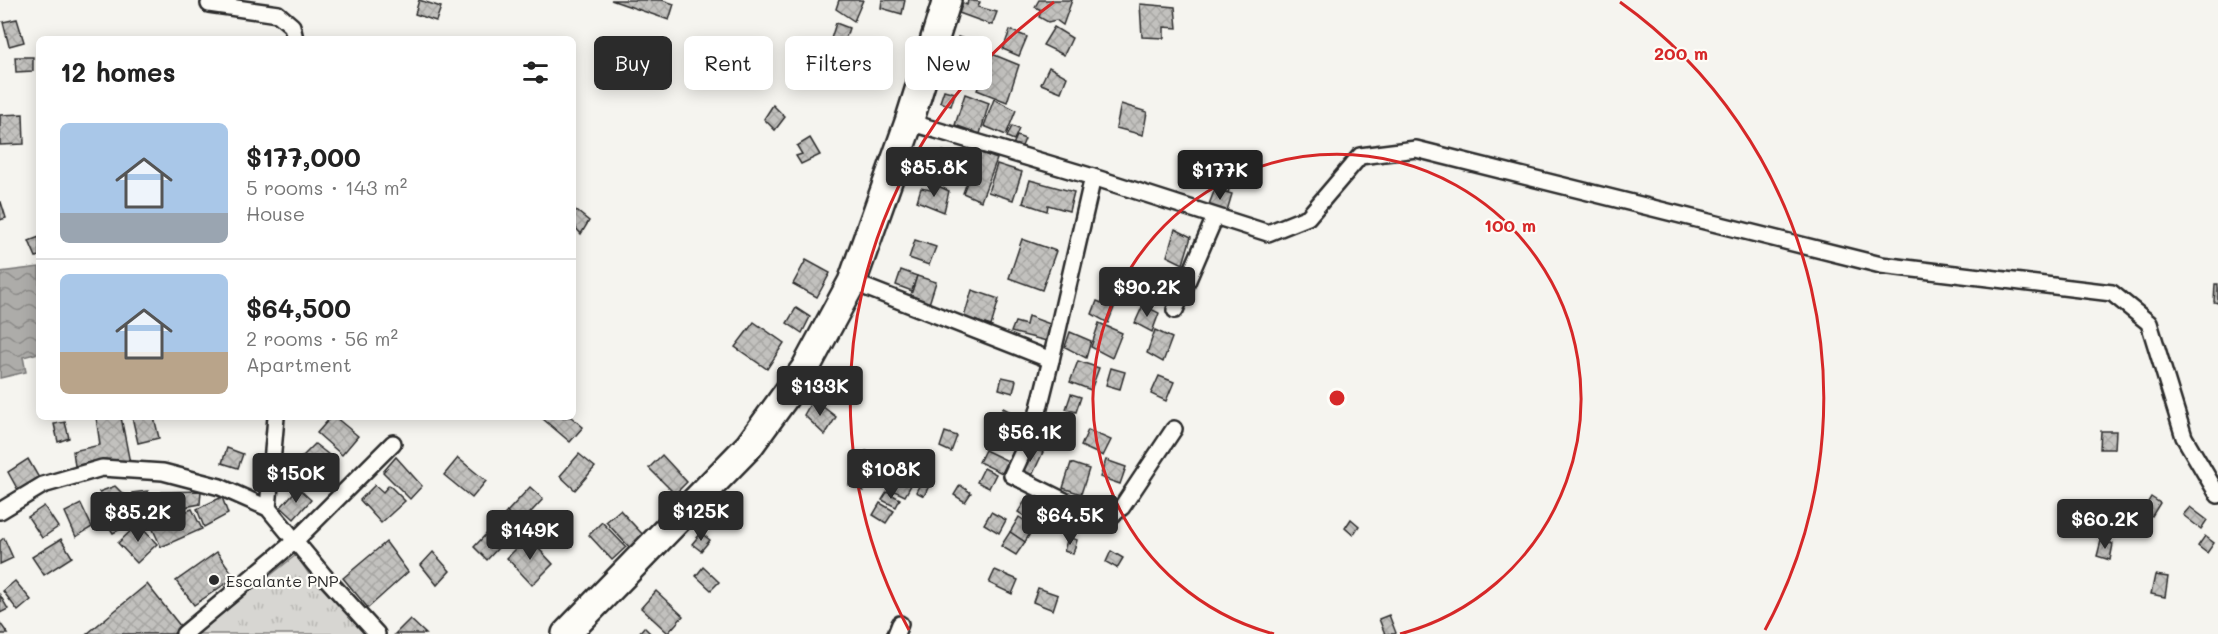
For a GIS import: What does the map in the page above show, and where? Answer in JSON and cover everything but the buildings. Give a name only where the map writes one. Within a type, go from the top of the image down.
[{"type":"highway","points":[[566,634],[749,446],[805,369],[852,282],[909,122],[947,0]]},
{"type":"street","points":[[209,4],[278,14],[292,26],[294,36]]},
{"type":"street","points":[[909,122],[1093,177],[1268,233],[1308,217],[1360,156],[1416,149],[1881,265],[2112,293],[2149,323],[2184,437],[2218,495]]},
{"type":"street","points":[[1093,177],[1034,428],[1012,476],[1099,518],[1111,516],[1122,507],[1174,429]]},
{"type":"street","points":[[1175,310],[1215,217]]},
{"type":"street","points":[[852,282],[1051,360]]},
{"type":"street","points":[[268,508],[276,420]]},
{"type":"street","points":[[184,634],[295,541],[393,443]]},
{"type":"street","points":[[0,511],[43,485],[102,468],[163,472],[220,487],[268,508],[376,634]]},
{"type":"green space","points":[[296,555],[309,574],[366,634],[196,634]]},
{"type":"water","points":[[36,267],[36,354],[23,357],[26,372],[0,378],[0,272]]},
{"type":"place","name":"Escalante PNP","points":[[214,580]]}]
